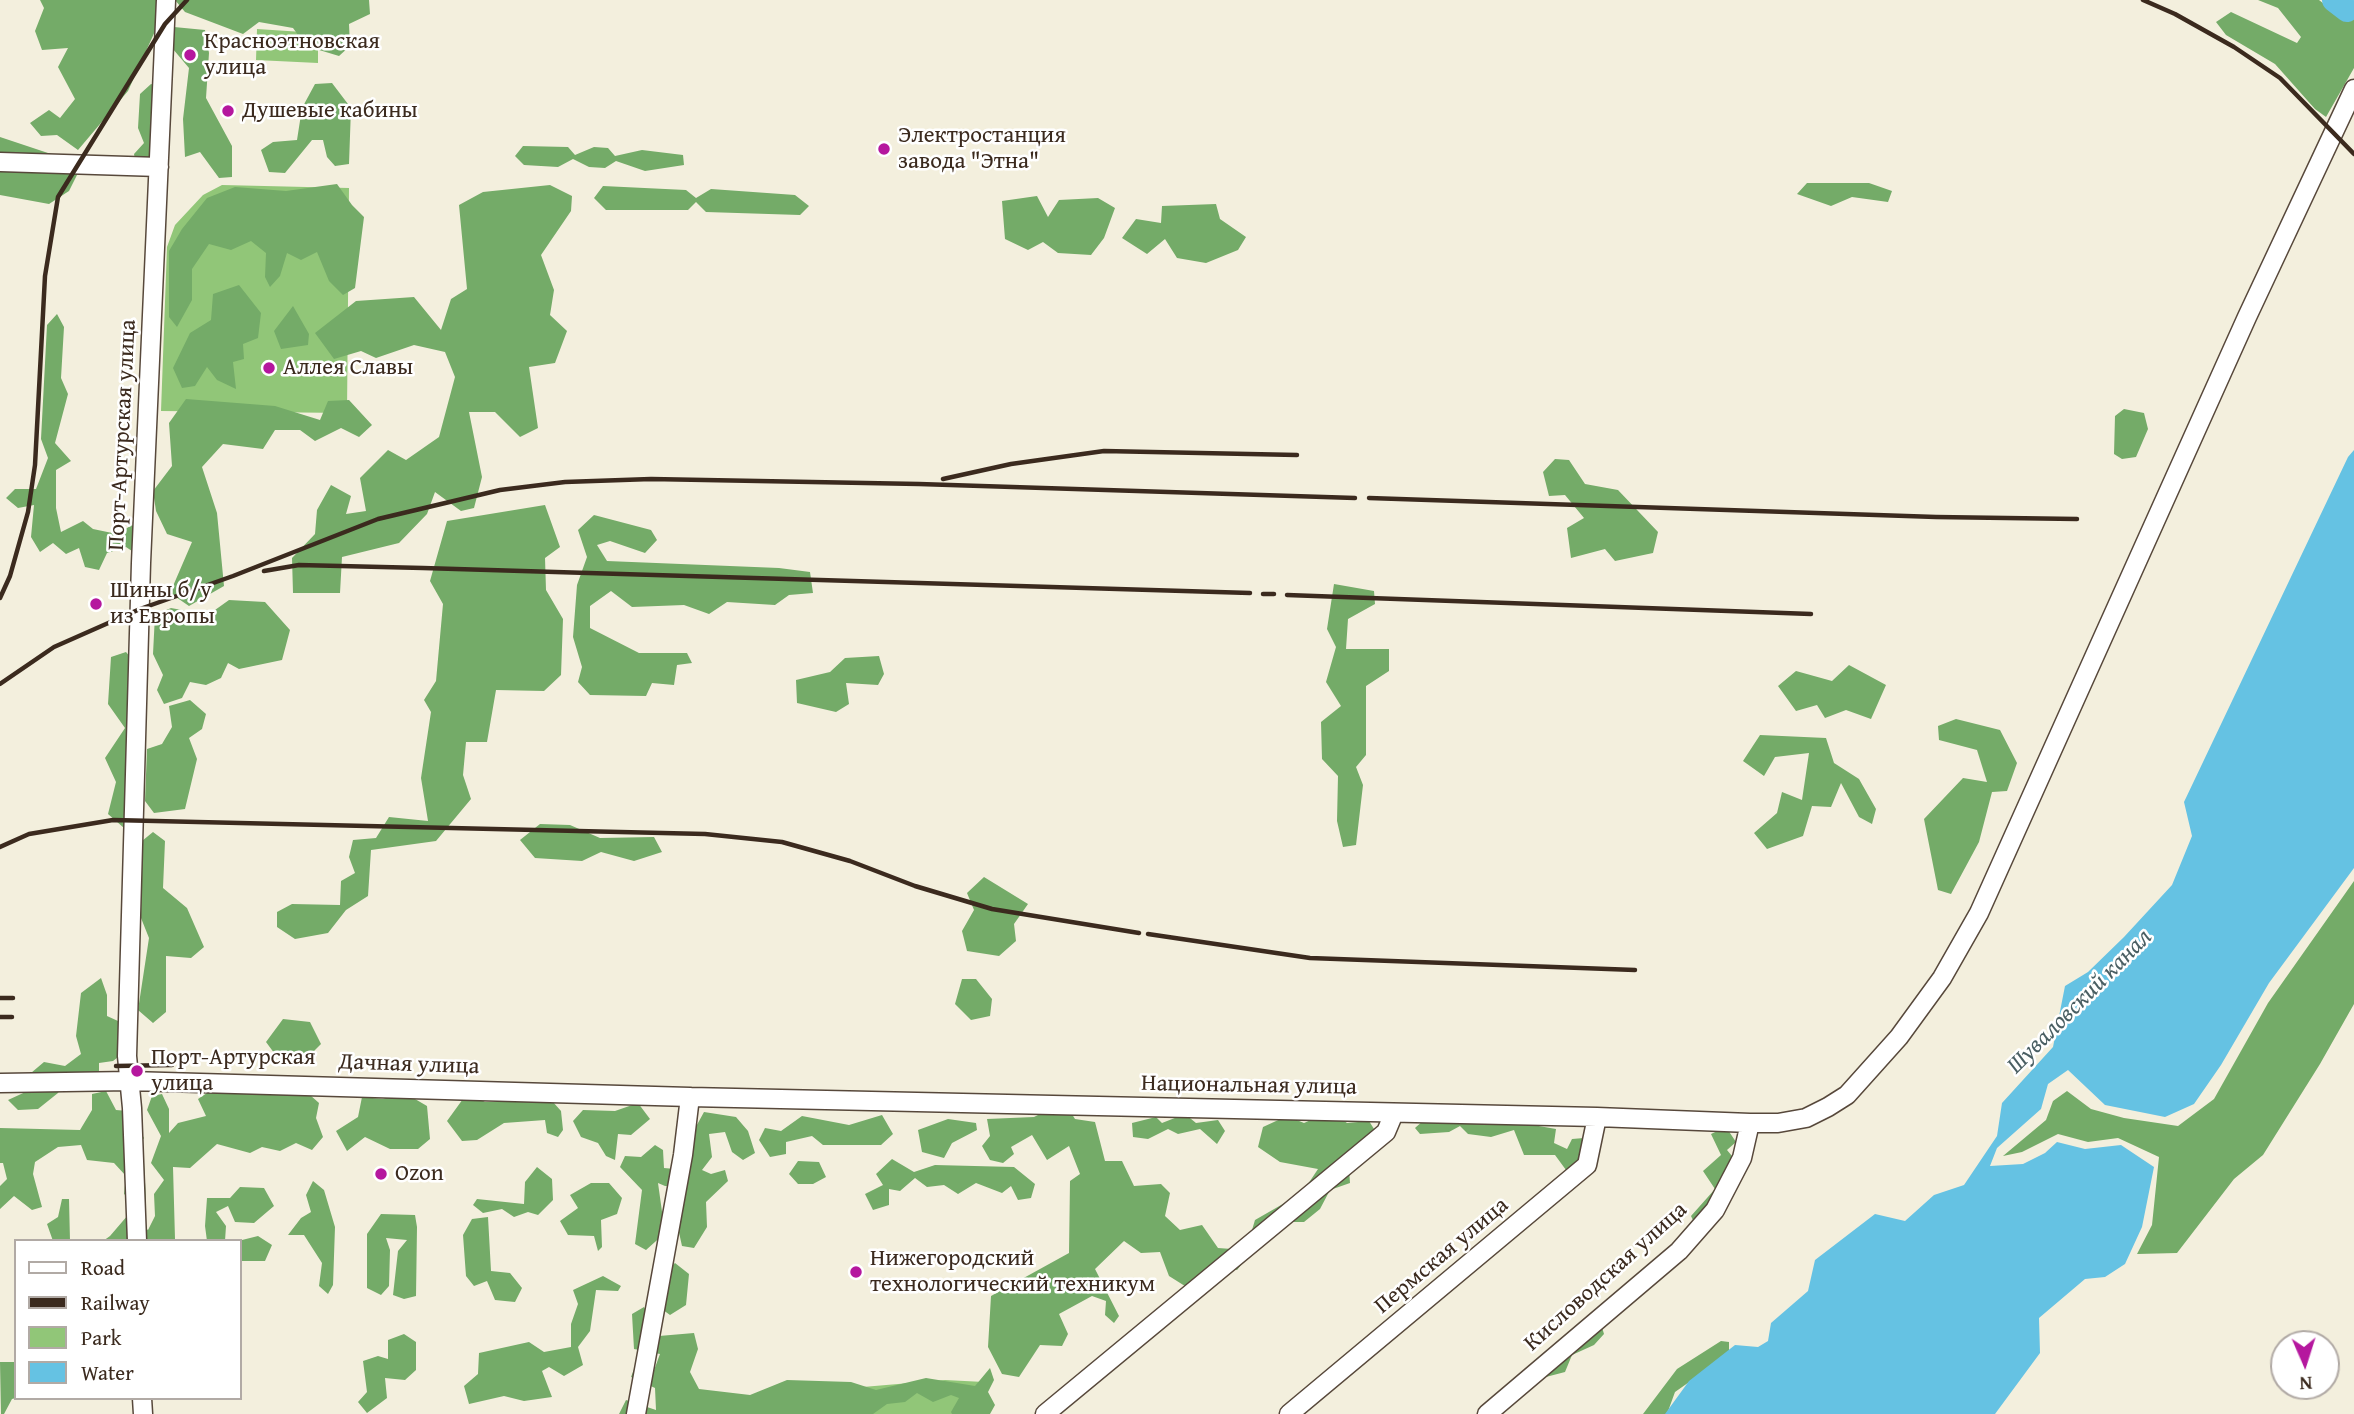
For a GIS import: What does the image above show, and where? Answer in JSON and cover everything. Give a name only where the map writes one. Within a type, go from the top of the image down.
[{"type":"street","name":"Порт-Артурская улица","points":[[136,1239],[127,1056],[141,563],[166,0]]},
{"type":"street","name":"Национальная улица","points":[[690,1097],[1597,1117],[1750,1123],[1806,1118],[1828,1107],[1847,1095],[1899,1037],[1942,978],[1979,913],[2247,317],[2354,89]]},
{"type":"street","points":[[0,162],[159,167]]},
{"type":"street","name":"Дачная улица","points":[[0,1083],[130,1081],[690,1097]]},
{"type":"street","points":[[636,1414],[683,1155],[690,1097]]},
{"type":"street","points":[[1045,1414],[1386,1132],[1394,1113]]},
{"type":"street","name":"Пермская улица","points":[[1289,1414],[1587,1165],[1597,1117]]},
{"type":"street","name":"Кисловодская улица","points":[[1487,1414],[1679,1251],[1716,1210],[1742,1158],[1750,1123]]},
{"type":"green space","points":[[40,0],[174,0],[174,27],[205,30],[209,53],[206,98],[232,146],[232,177],[219,178],[200,152],[185,157],[183,119],[189,68],[156,29],[128,91],[78,150],[57,135],[41,136],[30,123],[49,110],[60,118],[75,99],[58,67],[68,48],[42,50],[35,31],[44,8]]},
{"type":"green space","points":[[175,0],[369,0],[370,14],[349,24],[350,46],[339,56],[306,46],[293,28],[259,22],[243,34],[185,12]]},
{"type":"green space","points":[[2258,0],[2319,0],[2333,11],[2354,7],[2354,68],[2326,117],[2315,109],[2275,64],[2226,35],[2216,22],[2231,12],[2297,43],[2301,37],[2278,8]]},
{"type":"green space","points":[[257,29],[318,33],[318,63],[256,60]]},
{"type":"green space","points":[[332,83],[351,108],[349,164],[335,166],[327,157],[323,140],[312,140],[285,173],[269,172],[261,150],[273,142],[297,140],[302,108],[315,84]]},
{"type":"green space","points":[[151,84],[159,86],[163,160],[147,176],[137,170],[134,154],[144,143],[138,128],[140,94]]},
{"type":"green space","points":[[0,137],[63,158],[80,169],[69,191],[49,204],[0,195]]},
{"type":"green space","points":[[523,146],[568,147],[575,155],[594,147],[608,148],[615,156],[642,150],[683,155],[684,165],[645,171],[616,161],[605,168],[589,167],[573,159],[558,167],[524,165],[515,156]]},
{"type":"green space","points":[[1807,183],[1869,183],[1892,191],[1888,202],[1852,197],[1831,206],[1797,194]]},
{"type":"green space","points":[[337,184],[364,217],[355,288],[343,295],[329,281],[317,252],[301,260],[287,253],[280,276],[270,287],[265,277],[266,253],[251,241],[231,250],[209,244],[192,269],[192,300],[177,327],[169,317],[169,251],[182,229],[207,198],[235,187],[286,191]]},
{"type":"green space","points":[[222,185],[349,188],[347,413],[161,411],[167,247],[175,225],[203,195]]},
{"type":"green space","points":[[550,185],[572,196],[571,211],[541,255],[554,290],[550,315],[567,331],[555,363],[529,367],[538,428],[520,437],[495,412],[469,412],[482,477],[474,508],[461,511],[435,492],[427,514],[399,543],[342,557],[340,593],[293,593],[292,558],[315,534],[317,510],[331,485],[351,496],[346,514],[366,511],[360,478],[388,450],[406,460],[439,437],[455,377],[445,352],[414,345],[376,358],[361,351],[334,359],[315,333],[356,301],[414,297],[441,330],[451,299],[467,289],[459,205],[483,192]]},
{"type":"green space","points":[[603,186],[686,190],[696,198],[711,189],[795,195],[809,206],[800,215],[706,212],[696,202],[688,210],[606,210],[594,198]]},
{"type":"green space","points":[[1037,196],[1048,217],[1059,200],[1098,198],[1115,208],[1104,238],[1091,255],[1058,253],[1043,242],[1028,250],[1005,239],[1002,201]]},
{"type":"green space","points":[[1216,204],[1220,219],[1246,237],[1238,250],[1206,263],[1177,258],[1165,239],[1147,254],[1122,238],[1136,219],[1161,223],[1162,206]]},
{"type":"green space","points":[[239,285],[261,313],[258,338],[243,344],[244,359],[233,362],[236,389],[217,380],[207,367],[195,386],[182,388],[173,368],[190,333],[211,320],[213,294]]},
{"type":"green space","points":[[293,306],[309,334],[308,345],[281,349],[274,331]]},
{"type":"green space","points":[[57,314],[64,327],[61,378],[68,394],[55,443],[71,461],[56,470],[56,508],[61,532],[83,521],[93,529],[117,534],[132,525],[146,541],[135,553],[126,547],[107,553],[99,570],[85,567],[79,548],[66,554],[53,543],[40,552],[31,537],[34,505],[18,508],[6,498],[15,489],[36,489],[48,458],[41,439],[47,325]]},
{"type":"green space","points":[[186,399],[275,406],[320,420],[328,401],[349,400],[372,425],[359,437],[341,428],[315,441],[300,430],[275,430],[263,449],[223,444],[202,467],[217,513],[224,586],[189,606],[170,593],[192,542],[167,534],[156,511],[153,491],[172,466],[169,423]]},
{"type":"green space","points":[[2124,409],[2144,413],[2148,429],[2136,457],[2122,459],[2114,454],[2115,416]]},
{"type":"green space","points":[[1555,459],[1569,460],[1585,484],[1618,490],[1658,532],[1653,553],[1615,561],[1605,549],[1571,558],[1567,528],[1584,518],[1565,495],[1549,496],[1543,472]]},
{"type":"green space","points":[[545,505],[560,547],[545,558],[546,590],[563,619],[561,675],[544,691],[496,690],[487,742],[466,742],[463,775],[471,799],[436,841],[371,850],[368,896],[346,910],[328,933],[295,939],[277,927],[277,912],[292,904],[340,905],[341,881],[355,873],[349,857],[353,840],[376,838],[389,817],[428,821],[421,778],[431,712],[424,700],[436,681],[443,604],[430,581],[447,521]]},
{"type":"green space","points":[[594,515],[651,530],[657,540],[645,553],[610,541],[597,545],[607,561],[779,568],[810,572],[813,593],[789,595],[775,605],[727,602],[709,614],[684,605],[632,607],[611,591],[590,606],[590,628],[639,653],[687,653],[692,663],[677,665],[674,685],[652,683],[646,696],[590,695],[578,682],[582,667],[573,637],[577,585],[587,557],[578,530]]},
{"type":"green space","points":[[1334,584],[1374,591],[1375,604],[1348,619],[1346,649],[1389,649],[1389,671],[1366,686],[1366,755],[1356,767],[1363,785],[1356,845],[1343,847],[1337,821],[1338,776],[1322,759],[1321,722],[1341,706],[1326,682],[1336,647],[1327,629]]},
{"type":"green space","points":[[229,600],[265,602],[290,630],[282,660],[239,669],[228,663],[221,678],[206,685],[190,682],[182,698],[164,704],[157,690],[163,675],[153,654],[155,615],[171,608],[208,615]]},
{"type":"green space","points":[[126,652],[141,670],[138,809],[124,828],[108,814],[116,782],[105,758],[125,728],[108,704],[111,657]]},
{"type":"green space","points":[[879,656],[884,674],[878,685],[846,683],[849,704],[836,712],[797,703],[796,680],[830,672],[845,658]]},
{"type":"green space","points":[[1849,665],[1886,685],[1871,719],[1846,710],[1825,718],[1817,705],[1796,711],[1778,686],[1796,671],[1832,681]]},
{"type":"green space","points":[[190,700],[206,714],[202,729],[189,738],[197,759],[185,809],[154,813],[145,801],[147,749],[162,744],[172,727],[169,706]]},
{"type":"green space","points":[[1956,719],[2000,730],[2017,763],[2007,791],[1992,792],[1979,842],[1951,894],[1938,890],[1924,819],[1963,778],[1987,782],[1977,750],[1939,740],[1938,726]]},
{"type":"green space","points":[[1760,735],[1826,738],[1834,763],[1859,779],[1876,809],[1872,824],[1859,817],[1841,783],[1831,807],[1812,806],[1803,836],[1767,849],[1754,833],[1777,813],[1782,792],[1802,800],[1809,753],[1775,757],[1764,776],[1743,761]]},
{"type":"green space","points":[[540,824],[570,825],[600,838],[654,837],[662,852],[634,861],[601,852],[582,861],[535,858],[520,840]]},
{"type":"green space","points":[[153,832],[165,841],[163,888],[187,908],[204,947],[191,958],[166,956],[166,1012],[153,1023],[138,1010],[149,938],[141,918],[142,841]]},
{"type":"green space","points":[[984,877],[1028,904],[1014,924],[1016,941],[999,956],[967,951],[962,931],[974,910],[967,893]]},
{"type":"green space","points":[[2354,881],[2354,1004],[2263,1155],[2234,1179],[2177,1253],[2137,1254],[2152,1225],[2159,1157],[2118,1138],[2088,1142],[2058,1134],[2022,1152],[2003,1156],[2046,1120],[2053,1101],[2067,1091],[2091,1109],[2124,1118],[2178,1126],[2214,1099],[2268,1003]]},
{"type":"green space","points":[[101,978],[107,995],[107,1016],[129,1026],[130,1048],[113,1061],[99,1063],[99,1077],[68,1077],[58,1093],[38,1109],[18,1110],[8,1100],[32,1089],[25,1078],[44,1062],[65,1066],[81,1054],[76,1036],[81,993]]},
{"type":"green space","points":[[962,979],[976,979],[992,999],[990,1016],[971,1020],[955,1004]]},
{"type":"green space","points":[[283,1019],[310,1022],[321,1044],[303,1062],[280,1061],[266,1042]]},
{"type":"green space","points":[[106,1091],[116,1110],[128,1111],[144,1138],[136,1150],[144,1163],[146,1201],[138,1205],[124,1194],[126,1176],[114,1163],[87,1160],[81,1145],[58,1147],[35,1162],[33,1174],[42,1207],[32,1210],[14,1196],[0,1209],[0,1186],[7,1179],[3,1163],[0,1163],[0,1128],[80,1130],[92,1110],[92,1094]]},
{"type":"green space","points":[[403,1092],[427,1106],[430,1139],[418,1149],[390,1149],[365,1137],[347,1151],[336,1131],[358,1117],[362,1097],[383,1099]]},
{"type":"green space","points":[[468,1092],[485,1102],[553,1102],[561,1111],[563,1130],[558,1137],[547,1133],[545,1120],[504,1123],[477,1140],[462,1141],[447,1121]]},
{"type":"green space","points":[[207,1093],[310,1095],[319,1103],[316,1118],[323,1137],[312,1150],[296,1143],[280,1151],[262,1147],[250,1153],[217,1144],[190,1168],[173,1167],[175,1239],[106,1239],[128,1215],[148,1230],[155,1216],[154,1194],[164,1180],[151,1163],[161,1136],[147,1110],[152,1096],[162,1094],[169,1109],[169,1133],[178,1123],[206,1116],[198,1099]]},
{"type":"green space","points":[[638,1103],[650,1119],[631,1135],[618,1134],[615,1160],[606,1156],[598,1143],[581,1137],[573,1121],[583,1110],[615,1111]]},
{"type":"green space","points":[[1046,1111],[1070,1111],[1075,1119],[1095,1122],[1105,1161],[1122,1161],[1134,1186],[1161,1184],[1170,1193],[1165,1216],[1180,1230],[1202,1225],[1218,1248],[1232,1249],[1245,1260],[1237,1270],[1214,1261],[1206,1286],[1196,1293],[1169,1276],[1160,1252],[1141,1253],[1124,1241],[1095,1269],[1119,1316],[1114,1323],[1105,1315],[1106,1301],[1092,1296],[1059,1314],[1068,1334],[1062,1346],[1040,1345],[1019,1377],[1002,1374],[988,1347],[991,1296],[1069,1253],[1070,1181],[1080,1174],[1069,1146],[1047,1160],[1032,1135],[1011,1147],[1014,1154],[1003,1163],[990,1160],[982,1146],[990,1136],[987,1119],[1034,1117]]},
{"type":"green space","points":[[704,1112],[736,1117],[748,1131],[755,1153],[743,1160],[732,1152],[725,1132],[709,1134],[712,1157],[702,1170],[711,1174],[725,1170],[728,1181],[706,1202],[707,1227],[694,1248],[682,1246],[678,1228],[685,1187],[658,1183],[665,1233],[646,1250],[635,1244],[642,1190],[620,1167],[625,1156],[641,1157],[655,1145],[663,1150],[664,1168],[686,1170],[693,1154],[692,1134]]},
{"type":"green space","points":[[1185,1114],[1196,1123],[1218,1120],[1225,1131],[1217,1144],[1200,1129],[1178,1134],[1168,1129],[1148,1139],[1133,1137],[1132,1123],[1156,1117],[1162,1123]]},
{"type":"green space","points":[[882,1115],[893,1134],[881,1145],[823,1145],[812,1136],[786,1142],[786,1154],[770,1157],[759,1140],[765,1128],[781,1131],[802,1116],[849,1125]]},
{"type":"green space","points":[[1287,1116],[1304,1123],[1320,1116],[1339,1117],[1347,1123],[1369,1121],[1374,1129],[1362,1160],[1349,1169],[1350,1183],[1330,1190],[1320,1209],[1304,1222],[1288,1222],[1266,1236],[1252,1230],[1255,1220],[1302,1193],[1318,1169],[1280,1162],[1258,1147],[1263,1127]]},
{"type":"green space","points":[[948,1119],[976,1123],[977,1130],[952,1143],[944,1158],[922,1152],[918,1130]]},
{"type":"green space","points":[[1424,1120],[1510,1121],[1556,1129],[1554,1143],[1567,1149],[1572,1139],[1584,1138],[1584,1156],[1566,1170],[1555,1155],[1524,1155],[1514,1130],[1491,1137],[1468,1134],[1460,1126],[1449,1132],[1420,1134],[1415,1128]]},
{"type":"green space","points":[[1726,1127],[1736,1142],[1727,1150],[1741,1167],[1700,1235],[1691,1216],[1715,1189],[1703,1171],[1721,1155],[1711,1134]]},
{"type":"green space","points":[[892,1159],[914,1172],[935,1165],[1014,1167],[1035,1184],[1031,1198],[1018,1200],[1011,1186],[1002,1193],[976,1183],[958,1194],[944,1185],[927,1187],[915,1178],[900,1191],[889,1189],[889,1205],[873,1210],[865,1194],[883,1185],[876,1174]]},
{"type":"green space","points":[[798,1161],[819,1162],[826,1177],[813,1184],[798,1184],[789,1174]]},
{"type":"green space","points":[[537,1167],[552,1179],[553,1200],[538,1215],[528,1212],[514,1217],[502,1209],[483,1213],[473,1205],[477,1199],[524,1204],[525,1182]]},
{"type":"green space","points":[[313,1181],[324,1190],[335,1227],[333,1285],[328,1294],[319,1286],[322,1263],[304,1235],[288,1235],[301,1218],[311,1212],[306,1195]]},
{"type":"green space","points":[[591,1183],[609,1183],[622,1198],[617,1214],[601,1220],[602,1247],[598,1251],[594,1236],[568,1235],[560,1221],[578,1208],[570,1195]]},
{"type":"green space","points":[[240,1187],[264,1188],[274,1206],[254,1223],[235,1222],[228,1206],[216,1212],[226,1226],[225,1239],[207,1239],[207,1198],[230,1198]]},
{"type":"green space","points":[[62,1199],[69,1199],[70,1239],[52,1239],[47,1224],[58,1217]]},
{"type":"green space","points":[[381,1214],[415,1215],[416,1296],[404,1299],[393,1295],[398,1251],[407,1240],[386,1238],[390,1250],[389,1286],[381,1295],[367,1288],[367,1234]]},
{"type":"green space","points":[[488,1217],[491,1271],[510,1273],[522,1288],[515,1302],[495,1300],[487,1281],[474,1286],[466,1276],[463,1235],[472,1219]]},
{"type":"green space","points":[[258,1236],[272,1245],[265,1261],[242,1261],[242,1240]]},
{"type":"green space","points":[[675,1263],[689,1274],[686,1305],[670,1315],[659,1307],[665,1272]]},
{"type":"green space","points":[[603,1276],[621,1286],[618,1291],[596,1290],[590,1331],[578,1347],[583,1365],[564,1376],[549,1367],[542,1371],[552,1397],[524,1401],[504,1396],[469,1404],[464,1386],[478,1374],[479,1353],[529,1342],[544,1352],[571,1347],[571,1324],[578,1304],[573,1290]]},
{"type":"green space","points":[[644,1307],[659,1336],[694,1333],[698,1349],[690,1372],[699,1389],[750,1395],[787,1380],[851,1382],[876,1390],[926,1378],[975,1386],[990,1368],[994,1380],[988,1392],[995,1405],[990,1414],[952,1414],[959,1398],[951,1395],[933,1402],[917,1393],[905,1402],[887,1404],[873,1414],[619,1414],[626,1400],[656,1410],[655,1388],[631,1377],[636,1364],[653,1373],[660,1354],[634,1349],[632,1314]]},
{"type":"green space","points":[[1585,1319],[1601,1324],[1604,1334],[1594,1345],[1572,1355],[1565,1372],[1542,1378],[1573,1330]]},
{"type":"green space","points":[[404,1334],[416,1342],[416,1370],[405,1380],[385,1378],[387,1398],[367,1413],[358,1402],[367,1392],[363,1361],[378,1356],[388,1359],[388,1340]]},
{"type":"green space","points":[[1721,1341],[1729,1342],[1729,1354],[1675,1392],[1667,1414],[1643,1414],[1677,1369]]},
{"type":"green space","points":[[0,1362],[14,1362],[14,1398],[4,1414],[1,1414]]},
{"type":"green space","points":[[945,1380],[984,1382],[981,1414],[694,1414],[851,1388]]},
{"type":"water","name":"Шуваловский канал","points":[[2354,450],[2354,868],[2269,983],[2221,1065],[2194,1104],[2165,1117],[2105,1105],[2068,1070],[2048,1084],[2041,1109],[1997,1148],[1990,1166],[2023,1164],[2045,1153],[2057,1142],[2085,1149],[2121,1145],[2154,1167],[2142,1227],[2125,1264],[2105,1277],[2085,1279],[2039,1318],[2040,1353],[1995,1414],[1665,1414],[1689,1381],[1735,1345],[1758,1347],[1768,1341],[1771,1323],[1808,1291],[1815,1260],[1875,1214],[1905,1221],[1934,1195],[1964,1185],[1997,1136],[2002,1103],[2053,1047],[2065,986],[2088,972],[2172,885],[2192,836],[2184,802],[2348,457]]},
{"type":"waterway","points":[[2334,0],[2347,10]]},
{"type":"railway","points":[[0,598],[10,576],[28,512],[35,465],[45,276],[58,197],[165,24],[187,0]]},
{"type":"railway","points":[[2143,0],[2175,14],[2234,47],[2280,78],[2354,154]]},
{"type":"railway","points":[[943,479],[1011,464],[1104,451],[1297,455]]},
{"type":"railway","points":[[0,684],[54,647],[140,609],[378,519],[500,490],[565,482],[651,479],[919,484],[1355,498]]},
{"type":"railway","points":[[1369,498],[1936,517],[2077,519]]},
{"type":"railway","points":[[264,571],[299,565],[1250,593]]},
{"type":"railway","points":[[1263,594],[1274,594]]},
{"type":"railway","points":[[1287,595],[1811,614]]},
{"type":"railway","points":[[0,847],[29,834],[113,820],[705,834],[782,842],[850,861],[915,886],[992,909],[1139,933]]},
{"type":"railway","points":[[1148,934],[1310,958],[1635,970]]},
{"type":"railway","points":[[0,998],[13,998]]},
{"type":"railway","points":[[0,1017],[12,1017]]},
{"type":"railway","points":[[116,1066],[172,1065]]},
{"type":"place","name":"Красноэтновская улица","points":[[190,55]]},
{"type":"place","name":"Душевые кабины","points":[[228,111]]},
{"type":"place","name":"Электростанция завода \"Этна\"","points":[[884,149]]},
{"type":"place","name":"Аллея Славы","points":[[269,368]]},
{"type":"place","name":"Шины б/у из Европы","points":[[96,604]]},
{"type":"place","name":"Порт-Артурская улица","points":[[137,1071]]},
{"type":"place","name":"Ozon","points":[[381,1174]]},
{"type":"place","name":"Нижегородский технологический техникум","points":[[856,1272]]}]
